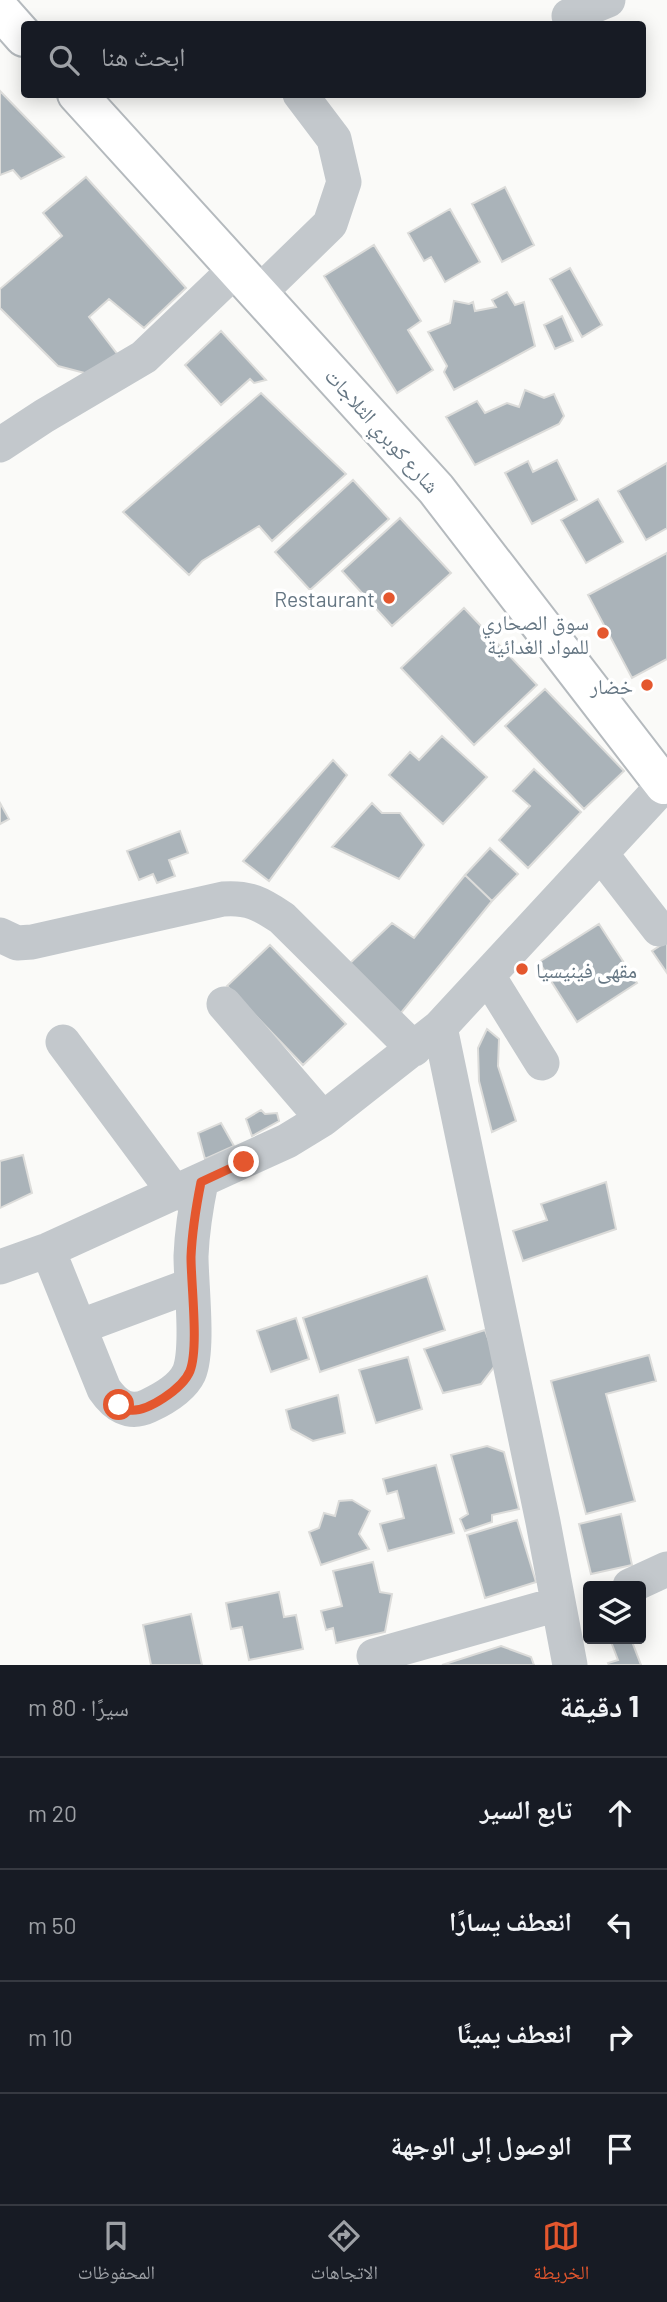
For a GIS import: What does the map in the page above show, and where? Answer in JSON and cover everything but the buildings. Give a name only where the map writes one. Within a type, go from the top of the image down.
[{"type":"main road","points":[[0,10],[21,34]]},
{"type":"main road","name":"شارع كوبري الثلاجات","points":[[81,98],[464,522],[666,786]]},
{"type":"street","points":[[569,16],[608,0]]},
{"type":"street","points":[[0,445],[144,357],[330,224],[344,182],[334,139],[303,98]]},
{"type":"street","points":[[0,1267],[47,1250],[188,1187],[287,1141],[323,1119],[440,1027],[666,786]]},
{"type":"street","points":[[601,854],[659,929]]},
{"type":"street","points":[[0,934],[17,943],[32,942],[223,898],[242,897],[262,905],[282,918],[414,1049]]},
{"type":"street","points":[[488,976],[542,1063]]},
{"type":"street","points":[[224,1004],[323,1119]]},
{"type":"street","points":[[440,1027],[569,1609],[570,1665]]},
{"type":"street","points":[[47,1250],[110,1398],[128,1410],[142,1409],[162,1399],[184,1381],[190,1371],[193,1347],[194,1218],[188,1187],[63,1042]]},
{"type":"street","points":[[79,1327],[192,1285]]},
{"type":"street","points":[[641,1581],[667,1569]]},
{"type":"street","points":[[374,1656],[569,1609]]},
{"type":"place","name":"Restaurant","points":[[389,598]]},
{"type":"place","name":"سوق الصحاري للمواد الغدائية","points":[[603,633]]},
{"type":"place","name":"خضار","points":[[647,685]]},
{"type":"place","name":"مقهى فينيسيا","points":[[522,969]]},
{"type":"route","points":[[119,1405],[128,1410],[142,1409],[162,1399],[184,1381],[190,1371],[193,1347],[191,1255],[201,1182],[244,1162]]}]
